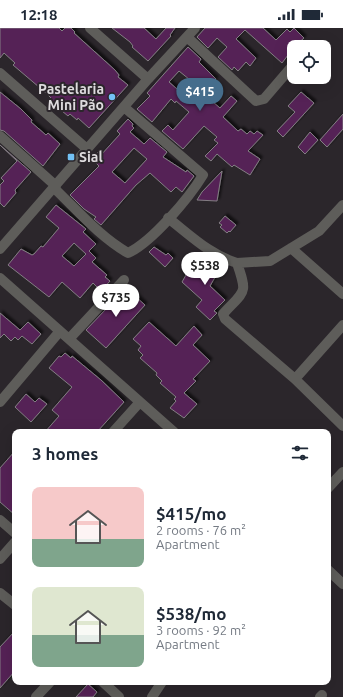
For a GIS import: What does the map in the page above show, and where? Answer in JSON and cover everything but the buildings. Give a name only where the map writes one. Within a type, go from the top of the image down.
[{"type":"street","points":[[90,28],[148,79]]},
{"type":"street","points":[[0,249],[148,79],[195,28]]},
{"type":"street","points":[[187,36],[256,102],[264,100],[287,72]]},
{"type":"street","points":[[0,73],[87,149]]},
{"type":"street","points":[[0,136],[94,226],[118,247],[128,253],[145,243],[168,218],[202,175],[173,148],[124,107]]},
{"type":"street","points":[[168,218],[210,251],[224,259],[237,263],[270,261],[319,231],[343,205]]},
{"type":"street","points":[[291,248],[343,294]]},
{"type":"street","points":[[237,263],[244,285],[244,291],[223,314],[224,316],[296,379],[343,426]]},
{"type":"street","points":[[0,278],[171,429]]},
{"type":"street","points":[[69,339],[124,280]]},
{"type":"street","points":[[296,379],[343,325]]},
{"type":"street","points":[[0,402],[60,331]]},
{"type":"street","points":[[116,429],[140,402]]},
{"type":"street","points":[[331,485],[343,472]]},
{"type":"street","points":[[0,520],[12,530]]},
{"type":"street","points":[[0,559],[12,545]]},
{"type":"street","points":[[331,573],[343,584]]},
{"type":"street","points":[[0,593],[12,603]]},
{"type":"street","points":[[36,697],[47,685]]},
{"type":"street","points":[[106,685],[119,697]]},
{"type":"street","points":[[152,697],[160,685]]},
{"type":"place","name":"Pastelaria Mini Pão","points":[[112,97]]},
{"type":"place","name":"Sial","points":[[71,157]]}]
